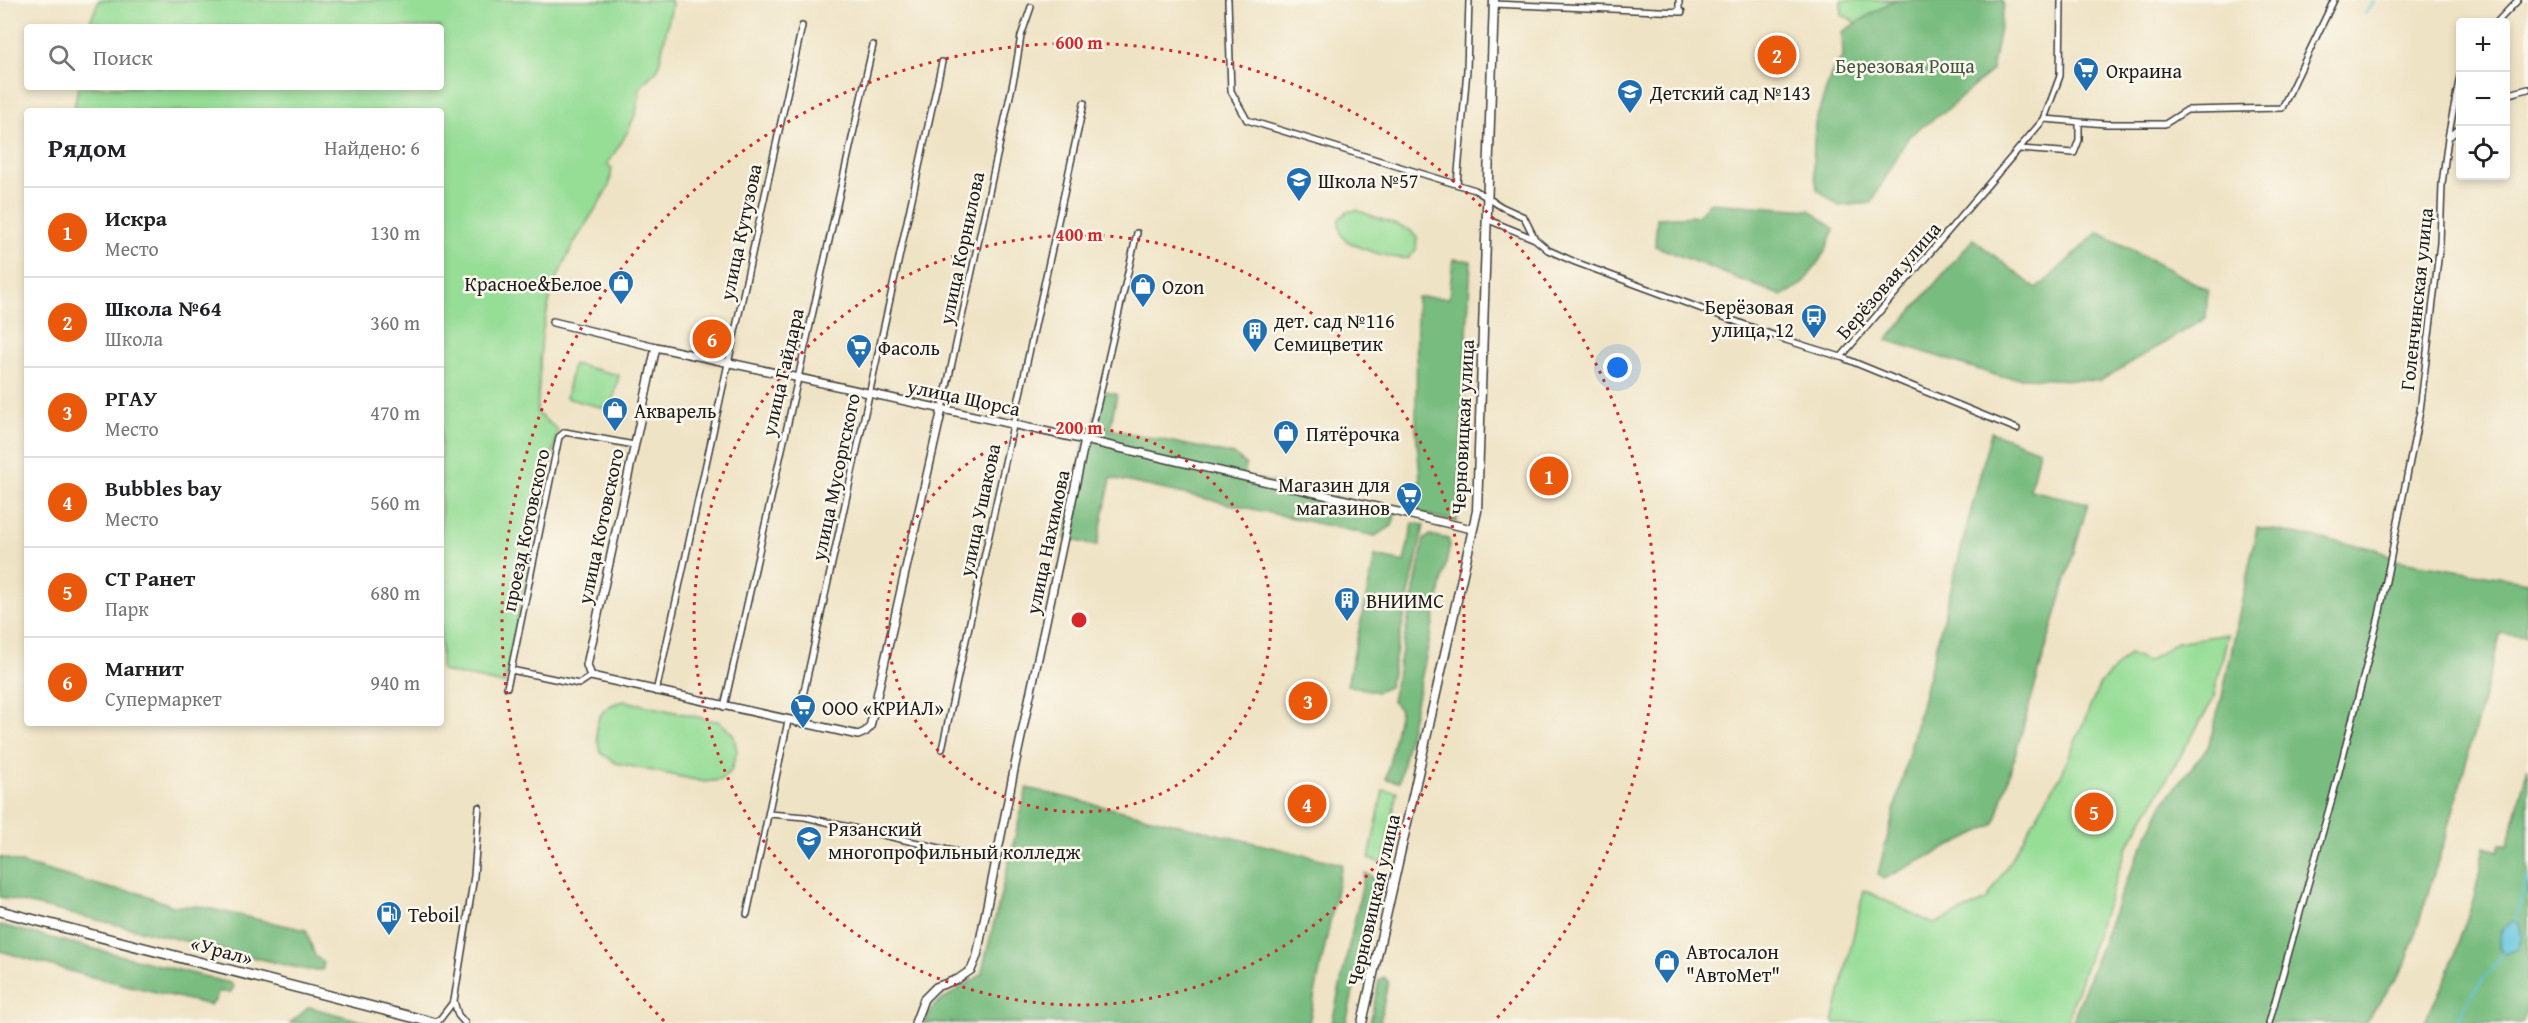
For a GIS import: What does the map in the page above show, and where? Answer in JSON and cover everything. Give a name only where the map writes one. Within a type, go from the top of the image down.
[{"type":"highway","name":"«Урал»","points":[[0,911],[436,1023]]},
{"type":"main road","name":"Черновицкая улица","points":[[1362,1023],[1477,511],[1494,2]]},
{"type":"street","name":"Берёзовая улица","points":[[1228,0],[1231,91],[1247,120],[1457,184],[1487,196],[1524,218],[1535,239]]},
{"type":"street","points":[[1457,184],[1467,70],[1469,0]]},
{"type":"street","points":[[1494,2],[1680,12],[1679,0]]},
{"type":"street","name":"Берёзовая улица","points":[[1486,219],[1535,239],[1548,250],[1575,262],[1786,340],[1841,357],[2044,119],[2060,76],[2061,0]]},
{"type":"street","points":[[2044,119],[2079,123],[2165,124],[2187,110],[2282,108],[2334,0]]},
{"type":"street","points":[[2501,18],[2518,0]]},
{"type":"street","name":"улица Корнилова","points":[[797,723],[858,735],[870,727],[1014,80],[1021,36],[1031,7]]},
{"type":"street","name":"улица Кутузова","points":[[656,692],[802,26]]},
{"type":"street","name":"улица Гайдара","points":[[724,707],[796,377],[873,45]]},
{"type":"street","name":"улица Мусоргского","points":[[797,723],[942,62]]},
{"type":"street","points":[[2510,94],[2528,89]]},
{"type":"street","name":"Голенчинская улица","points":[[2269,1023],[2333,795],[2379,616],[2420,411],[2440,243],[2442,184],[2456,97]]},
{"type":"street","name":"улица Ушакова","points":[[942,749],[1084,103]]},
{"type":"street","points":[[2020,149],[2074,153],[2079,140],[2079,123]]},
{"type":"street","points":[[2448,138],[2456,131]]},
{"type":"street","name":"улица Нахимова","points":[[915,1023],[924,999],[936,987],[958,980],[971,970],[977,956],[1085,440],[1092,429],[1137,233]]},
{"type":"street","name":"улица Щорса","points":[[553,322],[1472,529]]},
{"type":"street","name":"улица Котовского","points":[[591,676],[587,665],[656,347]]},
{"type":"street","points":[[1841,357],[2017,429]]},
{"type":"street","name":"проезд Котовского","points":[[511,670],[559,437],[564,432],[634,445]]},
{"type":"street","points":[[507,687],[511,670],[579,684],[591,676],[797,723]]},
{"type":"street","points":[[747,914],[788,721]]},
{"type":"street","points":[[465,1023],[458,1015],[454,1001],[474,876],[478,807]]},
{"type":"street","points":[[769,814],[805,817],[996,861]]},
{"type":"street","points":[[436,1023],[454,1001]]},
{"type":"green space","points":[[99,0],[671,0],[672,5],[658,69],[640,87],[634,118],[607,164],[612,168],[609,187],[574,243],[553,286],[542,333],[537,413],[558,430],[504,684],[444,672],[444,108],[74,108],[77,90],[444,90],[444,24],[89,24]]},
{"type":"green space","points":[[1841,0],[1899,0],[1857,23],[1842,15]]},
{"type":"green space","name":"Березовая Роща","points":[[1894,0],[2002,0],[2004,6],[1992,70],[1947,110],[1909,136],[1871,203],[1839,206],[1817,189],[1813,163],[1815,123],[1832,72],[1843,56],[1842,32]]},
{"type":"green space","points":[[1709,203],[1810,210],[1834,229],[1825,252],[1803,284],[1782,296],[1655,246],[1657,218],[1698,216]]},
{"type":"green space","points":[[1356,210],[1410,230],[1417,238],[1416,250],[1408,258],[1386,256],[1347,241],[1341,234],[1339,219],[1347,212]]},
{"type":"green space","points":[[2098,232],[2208,290],[2206,318],[2100,381],[2001,377],[1887,340],[1973,239],[2037,289]]},
{"type":"green space","points":[[1453,259],[1471,261],[1457,522],[1417,513],[1420,478],[1416,429],[1417,297],[1449,298]]},
{"type":"green space","points":[[573,364],[619,375],[611,410],[566,398]]},
{"type":"green space","points":[[1102,391],[1117,394],[1110,429],[1235,455],[1246,465],[1244,476],[1396,511],[1392,526],[1375,536],[1111,478],[1097,546],[1065,538],[1085,440],[1092,429]]},
{"type":"green space","points":[[1991,432],[2039,450],[2030,490],[2088,503],[1995,824],[1883,879],[1878,874]]},
{"type":"green space","points":[[1413,523],[1424,525],[1389,687],[1377,692],[1347,685],[1375,556],[1404,562]]},
{"type":"green space","points":[[2257,527],[2377,549],[2395,560],[2528,582],[2526,636],[2501,633],[2449,826],[2405,966],[2365,1023],[2072,1023],[2122,890],[2164,802],[2208,747],[2222,697]]},
{"type":"green space","points":[[1430,535],[1448,539],[1450,545],[1399,782],[1386,779],[1400,710],[1392,701],[1424,540]]},
{"type":"green space","points":[[2228,634],[2213,700],[2126,849],[2066,1023],[1833,1023],[1864,890],[1934,924],[1987,900],[2061,775],[2100,684],[2129,654],[2147,662],[2177,642]]},
{"type":"green space","points":[[625,701],[720,722],[733,734],[737,751],[731,771],[720,780],[705,782],[616,763],[601,753],[597,735],[598,720],[607,708]]},
{"type":"green space","points":[[2528,767],[2528,1008],[2522,1023],[2423,1023],[2444,984],[2474,898],[2485,847],[2498,851],[2500,844],[2507,846]],"holes":[[[2512,921],[2519,924],[2504,954],[2499,948],[2502,933]]]},
{"type":"green space","points":[[1027,788],[1342,864],[1309,1023],[924,1023],[934,1005],[981,975]]},
{"type":"green space","points":[[1383,790],[1397,792],[1383,863],[1369,859]]},
{"type":"green space","points":[[0,857],[112,889],[140,893],[173,906],[198,906],[306,930],[315,956],[323,962],[323,970],[307,970],[0,897]]},
{"type":"green space","points":[[1365,873],[1379,880],[1346,1023],[1332,1023]]},
{"type":"green space","points":[[0,925],[230,983],[234,987],[231,992],[218,992],[216,999],[210,1005],[84,975],[0,951]]},
{"type":"green space","points":[[1384,977],[1388,981],[1380,1023],[1370,1023],[1379,980]]},
{"type":"green space","points":[[309,1007],[369,1023],[290,1023]]},
{"type":"water","points":[[2512,921],[2519,924],[2522,936],[2518,949],[2504,954],[2499,948],[2500,936],[2503,929]]},
{"type":"waterway","points":[[2365,14],[2374,0]]},
{"type":"waterway","points":[[2514,923],[2528,877]]},
{"type":"waterway","points":[[2457,1023],[2466,1002],[2505,951]]},
{"type":"place","name":"Школа №64","points":[[1777,55]]},
{"type":"place","name":"Окраина","points":[[2086,93]]},
{"type":"place","name":"Детский сад №143","points":[[1630,115]]},
{"type":"place","name":"Школа №57","points":[[1299,203]]},
{"type":"place","name":"Красное&Белое","points":[[621,306]]},
{"type":"place","name":"Ozon","points":[[1143,309]]},
{"type":"place","name":"Магнит","points":[[712,339]]},
{"type":"place","name":"Берёзовая улица, 12","points":[[1814,340]]},
{"type":"place","name":"дет. сад №116 Семицветик","points":[[1255,354]]},
{"type":"place","name":"Фасоль","points":[[859,370]]},
{"type":"place","name":"Акварель","points":[[615,433]]},
{"type":"place","name":"Пятёрочка","points":[[1286,456]]},
{"type":"place","name":"Искра","points":[[1549,476]]},
{"type":"place","name":"Магазин для магазинов","points":[[1409,518]]},
{"type":"place","name":"ВНИИМС","points":[[1347,623]]},
{"type":"place","name":"РГАУ","points":[[1308,701]]},
{"type":"place","name":"ООО «КРИАЛ»","points":[[803,730]]},
{"type":"place","name":"Bubbles bay","points":[[1307,804]]},
{"type":"place","name":"СТ Ранет","points":[[2094,812]]},
{"type":"place","name":"Рязанский многопрофильный колледж","points":[[809,862]]},
{"type":"place","name":"Teboil","points":[[389,937]]},
{"type":"place","name":"Автосалон \"АвтоМет\"","points":[[1667,985]]}]
